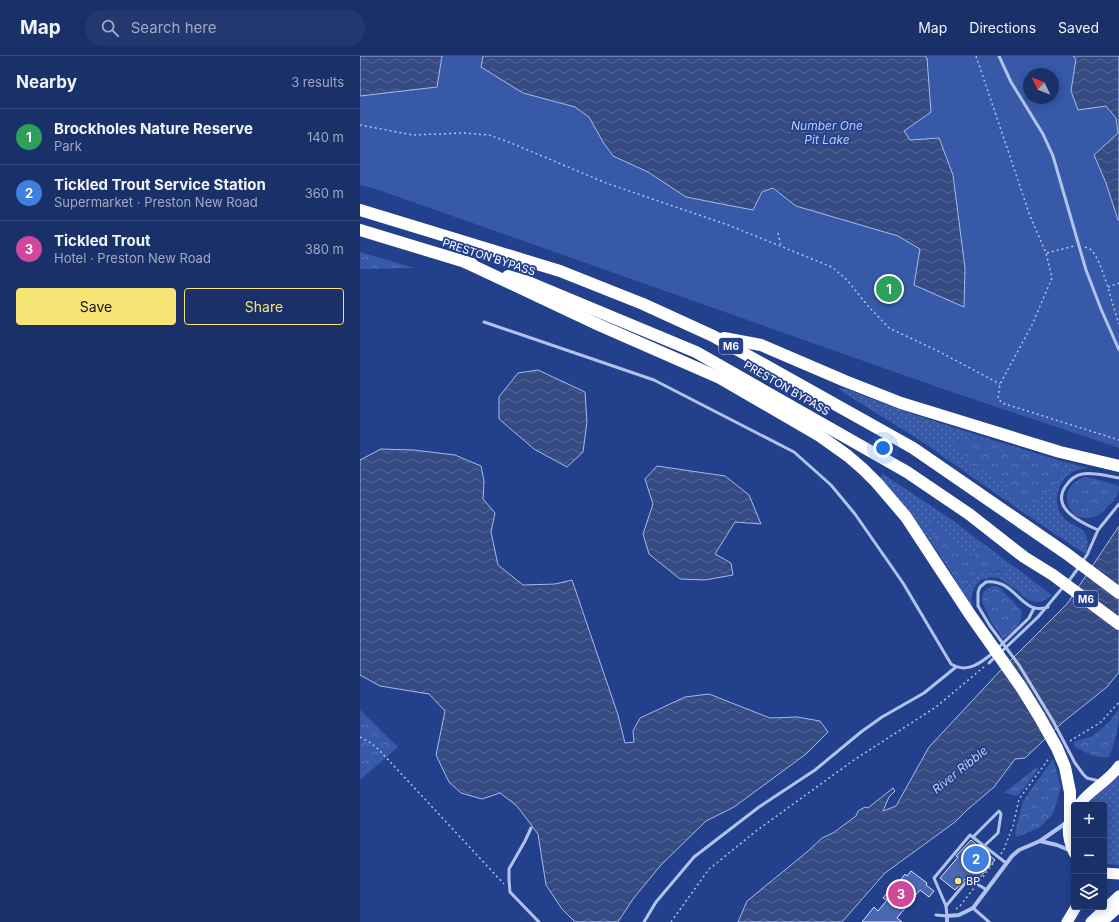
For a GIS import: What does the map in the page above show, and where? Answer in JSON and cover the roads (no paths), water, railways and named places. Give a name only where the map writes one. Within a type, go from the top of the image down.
[{"type":"highway","name":"PRESTON BYPASS","points":[[360,210],[560,271],[643,304],[713,336],[913,448],[1067,554],[1119,593]]},
{"type":"highway","name":"PRESTON BYPASS","points":[[360,230],[528,282],[696,352],[908,472],[970,514],[1024,557],[1053,575],[1119,624]]},
{"type":"highway","points":[[465,262],[599,325],[720,378],[820,436],[848,456],[877,482],[894,501],[986,629],[1057,748],[1070,765],[1071,817],[1069,838],[1071,844]]},
{"type":"highway","points":[[713,336],[761,345],[845,381],[901,402],[1060,452],[1119,466]]},
{"type":"highway","points":[[1082,802],[1089,793],[1119,766]]},
{"type":"highway","points":[[1107,873],[1119,874]]},
{"type":"highway","points":[[1091,922],[1119,896]]},
{"type":"highway","points":[[1101,922],[1119,906]]},
{"type":"highway","points":[[1067,922],[1074,910]]},
{"type":"street","points":[[947,922],[947,916],[959,915],[973,908],[1006,863],[1019,850],[1040,841],[1071,817]]},
{"type":"street","points":[[1040,841],[1071,851]]},
{"type":"lane","points":[[999,56],[1011,82],[1043,134],[1053,156],[1086,270],[1119,350]]},
{"type":"lane","points":[[484,322],[654,380],[794,452],[831,485],[855,514],[904,583],[947,660],[956,667],[964,669],[983,661],[1020,628],[1029,618],[1034,608]]},
{"type":"lane","points":[[1098,530],[1080,521],[1067,512],[1063,502],[1064,489],[1074,478],[1082,474],[1118,478]]},
{"type":"lane","points":[[989,663],[1048,607],[1087,555],[1098,530],[1119,504]]},
{"type":"lane","points":[[986,629],[978,606],[978,592],[980,587],[986,582],[991,581],[1000,583],[1011,589],[1026,604],[1034,608],[1041,610],[1048,607]]},
{"type":"lane","points":[[644,922],[656,902],[694,857],[759,807],[815,770],[861,732],[882,717],[924,693],[956,667]]},
{"type":"lane","points":[[1070,765],[1087,778],[1094,781],[1103,782]]},
{"type":"lane","points":[[973,837],[999,811],[1001,814],[998,833],[984,846]]},
{"type":"lane","points":[[531,828],[509,868],[510,892],[539,922]]},
{"type":"lane","points":[[936,915],[947,916],[946,906],[934,878],[970,835],[1006,863]]},
{"type":"lane","points":[[946,906],[966,882],[972,881],[987,890]]},
{"type":"lane","points":[[973,908],[989,922]]},
{"type":"water","points":[[360,56],[442,56],[437,87],[360,96]]},
{"type":"water","name":"Number One Pit Lake","points":[[483,56],[925,56],[927,58],[931,112],[904,131],[910,140],[939,138],[953,175],[965,268],[964,307],[914,285],[920,249],[898,236],[796,206],[773,188],[762,192],[753,210],[686,197],[648,172],[613,156],[589,117],[575,107],[523,93],[481,67]]},
{"type":"water","points":[[1073,56],[1119,56],[1119,220],[1094,155],[1118,133],[1116,118],[1106,106],[1078,110],[1071,91],[1076,59]]},
{"type":"water","points":[[538,370],[585,392],[587,422],[583,452],[567,467],[534,449],[499,419],[499,397],[518,373]]},
{"type":"water","points":[[381,449],[414,450],[455,455],[481,466],[484,481],[483,499],[495,513],[491,532],[498,565],[523,585],[555,584],[572,580],[618,715],[625,743],[634,742],[633,731],[640,718],[685,697],[709,694],[770,718],[797,717],[820,721],[828,732],[806,754],[734,807],[706,821],[661,865],[633,899],[618,922],[575,922],[562,909],[546,885],[538,834],[517,806],[500,793],[482,799],[461,793],[449,782],[436,755],[445,711],[429,694],[380,686],[360,675],[360,460]]},
{"type":"water","points":[[657,466],[725,476],[749,495],[761,524],[735,522],[715,554],[731,563],[733,575],[705,580],[680,579],[649,554],[643,534],[653,504],[645,479]]},
{"type":"water","name":"River Ribble","points":[[1119,526],[1119,672],[1107,687],[1063,722],[1025,758],[1015,759],[994,787],[955,822],[885,873],[842,922],[738,922],[747,901],[822,838],[833,833],[856,816],[858,811],[865,807],[868,808],[893,788],[895,791],[889,797],[883,811],[896,806],[929,747],[1000,671],[1067,604]]},
{"type":"place","name":"Brockholes Nature Reserve","points":[[889,289]]},
{"type":"place","name":"Tickled Trout Service Station","points":[[976,859]]},
{"type":"place","name":"BP","points":[[958,881]]},
{"type":"place","name":"Tickled Trout","points":[[901,894]]}]
